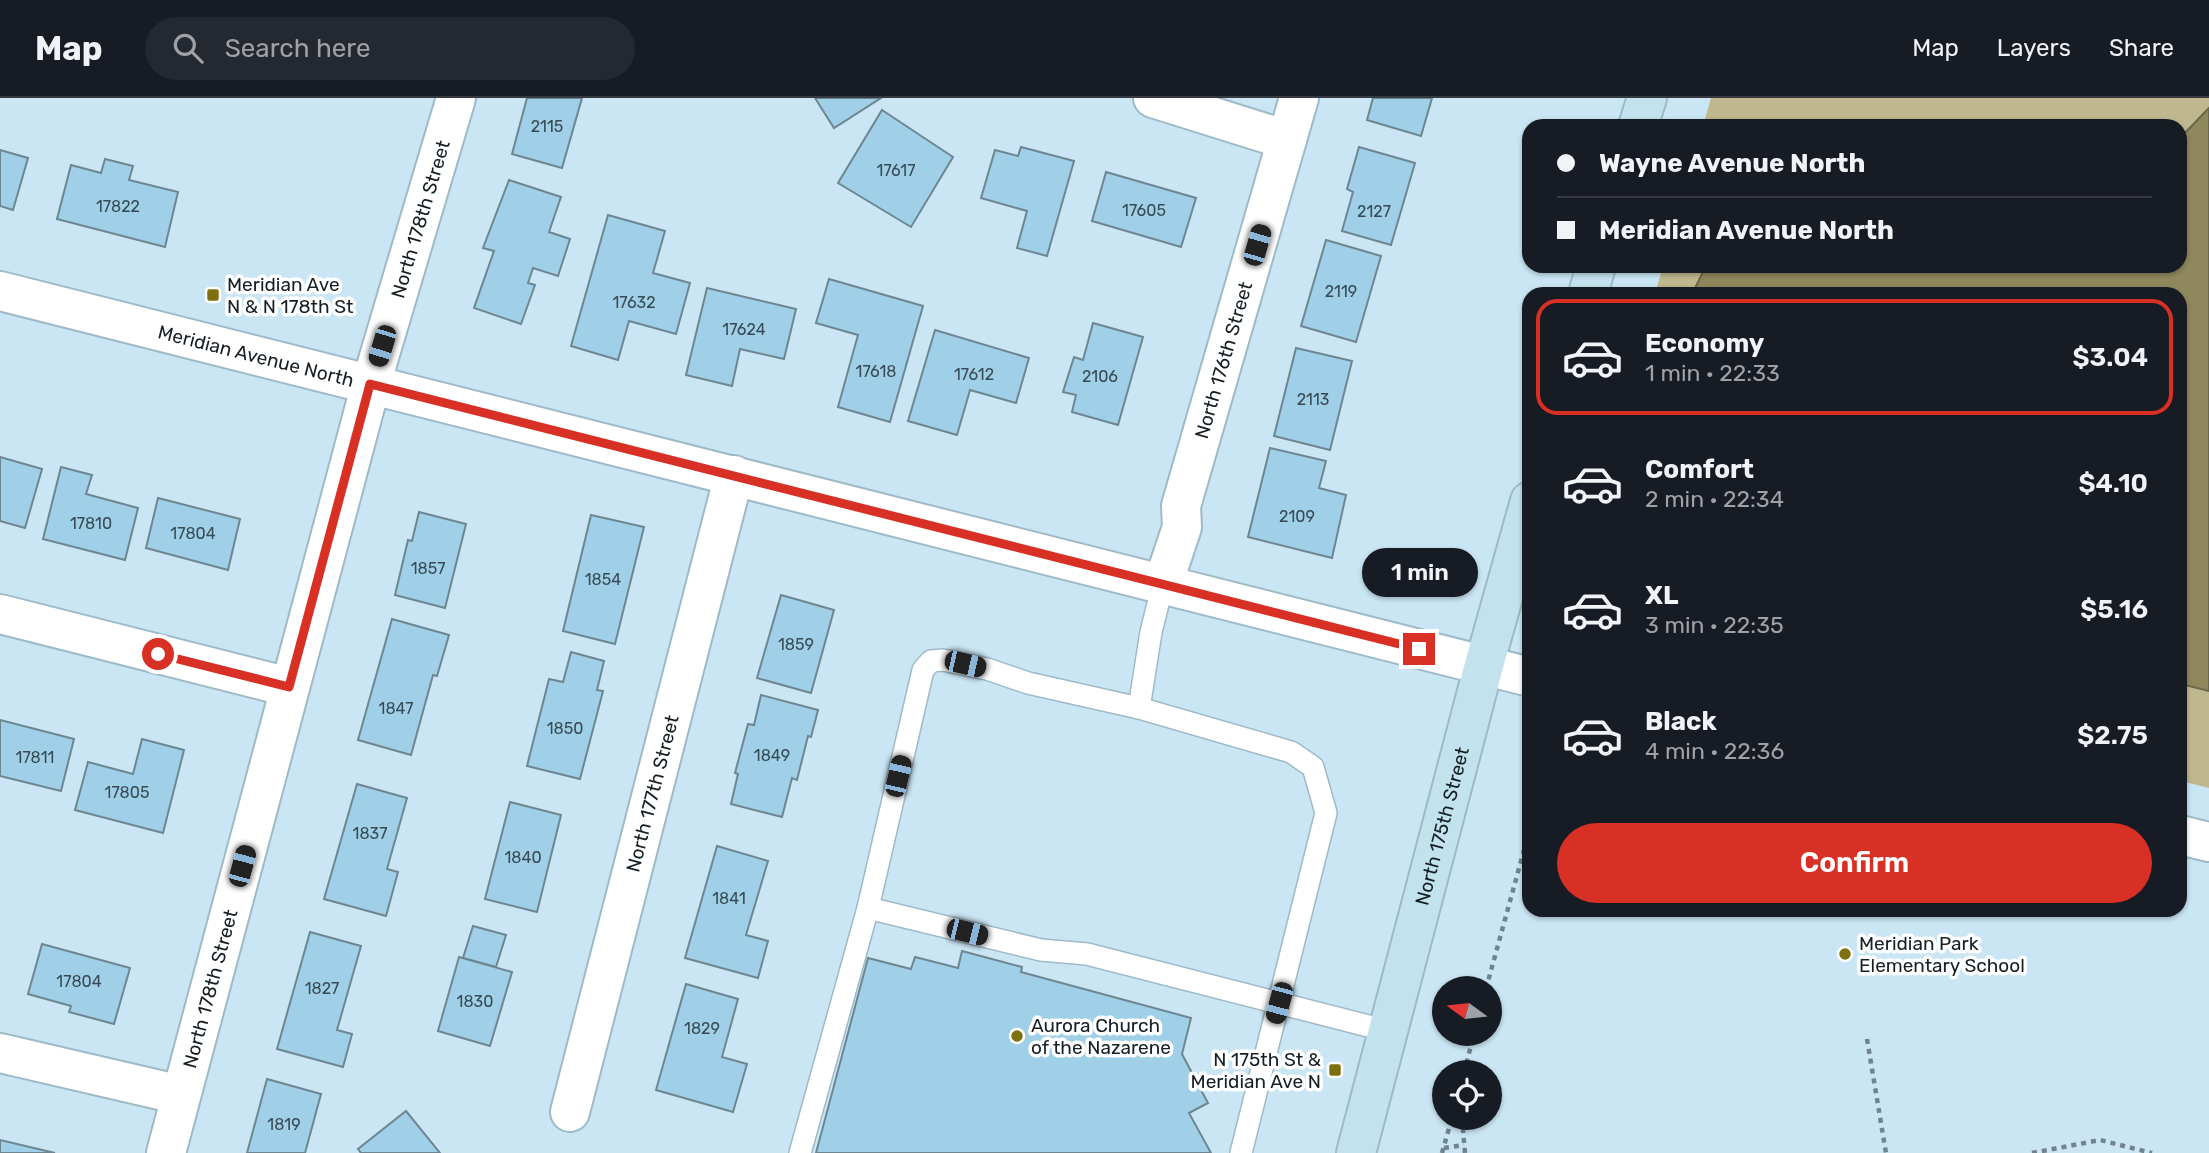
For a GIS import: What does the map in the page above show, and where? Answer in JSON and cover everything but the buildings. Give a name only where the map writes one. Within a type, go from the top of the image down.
[{"type":"main road","points":[[1640,119],[1647,98]]},
{"type":"main road","name":"North 175th Street","points":[[1356,1153],[1483,666],[1522,529]]},
{"type":"street","name":"North 178th Street","points":[[166,1153],[370,384],[456,98]]},
{"type":"street","points":[[1153,98],[1287,140]]},
{"type":"street","name":"North 176th Street","points":[[1163,584],[1182,527],[1181,506],[1299,98]]},
{"type":"street","name":"Meridian Avenue North","points":[[0,291],[1522,675]]},
{"type":"street","name":"North 177th Street","points":[[570,1112],[734,475]]},
{"type":"street","points":[[0,614],[289,687]]},
{"type":"street","points":[[2187,837],[2209,842]]},
{"type":"street","points":[[0,1053],[181,1095]]},
{"type":"lane","points":[[1139,708],[1151,632],[1163,584]]},
{"type":"lane","points":[[800,1153],[867,908],[922,670],[931,661],[943,660],[987,669],[1028,683],[1139,708],[1292,751],[1313,767],[1326,813],[1241,1153]]},
{"type":"lane","points":[[867,908],[1041,950],[1087,954],[1388,1031]]},
{"type":"path","points":[[1490,976],[1522,857]]},
{"type":"path","points":[[1867,1039],[1886,1153]]},
{"type":"path","points":[[1443,1151],[1449,1130]]},
{"type":"path","points":[[1463,1130],[1465,1153]]},
{"type":"path","points":[[2032,1153],[2100,1140],[2152,1153]]},
{"type":"path","points":[[1443,1151],[1464,1145]]},
{"type":"shaded area","points":[[1711,98],[2209,98],[2209,788],[2187,782],[2187,287],[1657,287],[1661,273],[2187,273],[2187,119],[1705,119]]},
{"type":"shaded area","points":[[2209,108],[2209,691],[2187,686],[2187,287],[1696,287],[1702,273],[2187,273],[2187,131]]},
{"type":"place","name":"Meridian Ave N & N 178th St","points":[[213,295]]},
{"type":"place","name":"Meridian Park Elementary School","points":[[1845,954]]},
{"type":"place","name":"Aurora Church of the Nazarene","points":[[1017,1036]]},
{"type":"place","name":"N 175th St & Meridian Ave N","points":[[1335,1070]]},
{"type":"route","points":[[158,654],[289,687],[370,384],[1419,649]]}]
